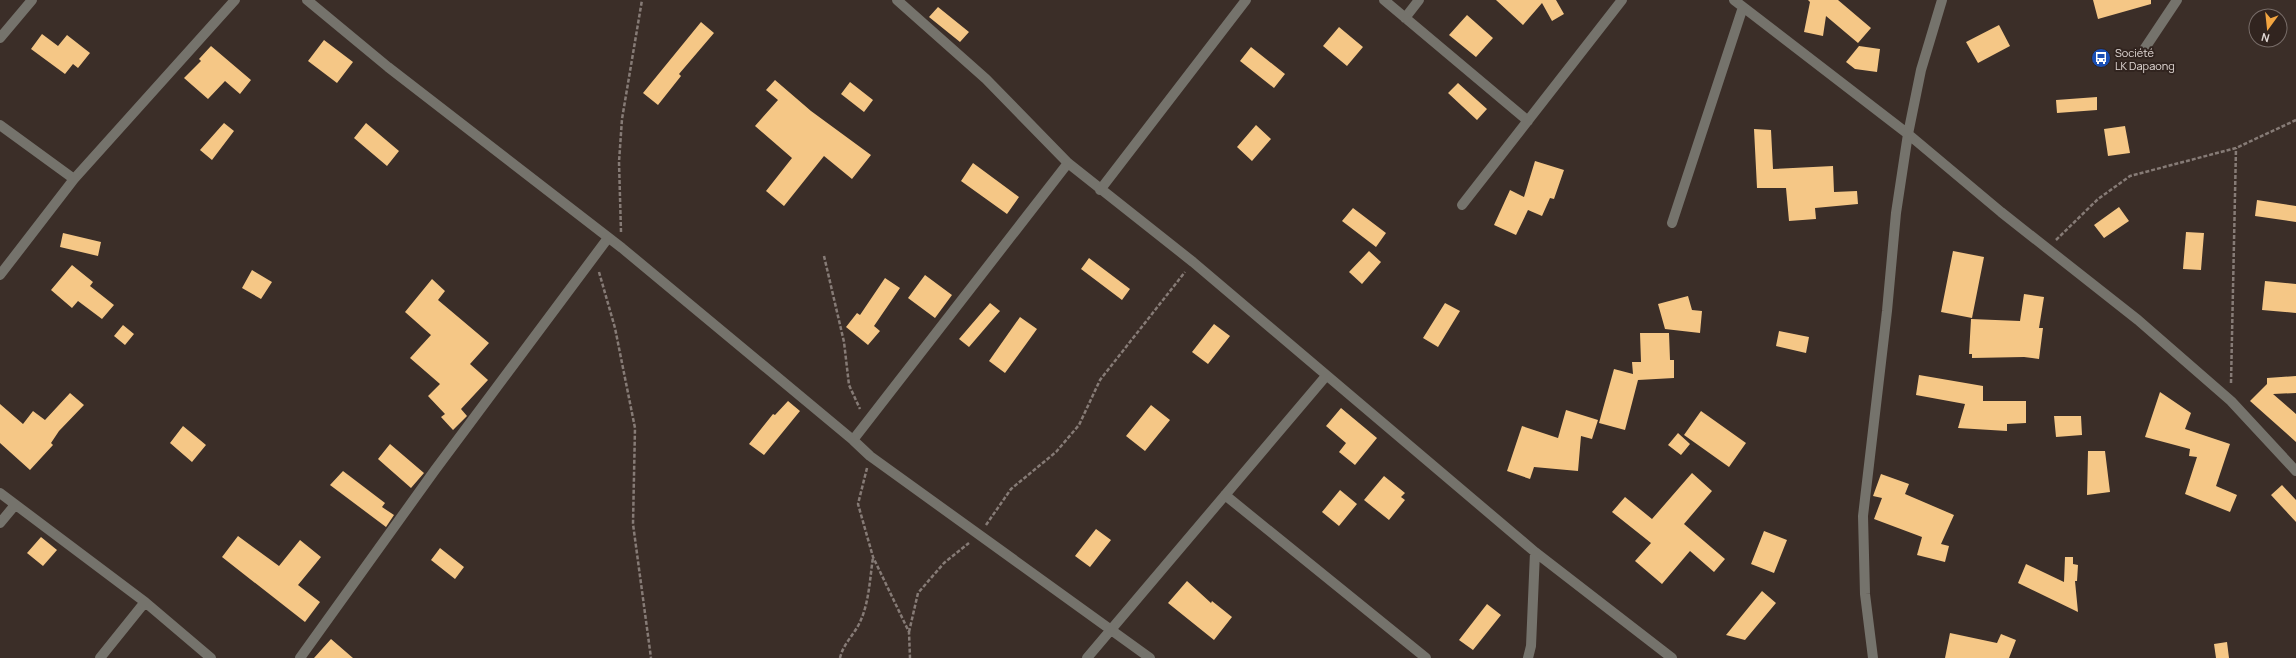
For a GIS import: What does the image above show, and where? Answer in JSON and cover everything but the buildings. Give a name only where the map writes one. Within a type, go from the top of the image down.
[{"type":"street","points":[[0,38],[32,0]]},
{"type":"street","points":[[0,275],[74,179],[235,0]]},
{"type":"street","points":[[307,0],[388,67],[622,248],[853,440],[870,456],[1150,658]]},
{"type":"street","points":[[896,0],[986,79],[1068,163],[1100,190],[1193,262],[1535,552],[1672,658]]},
{"type":"street","points":[[1100,190],[1246,0]]},
{"type":"street","points":[[1384,0],[1528,121]]},
{"type":"street","points":[[1405,18],[1419,0]]},
{"type":"street","points":[[1462,205],[1622,0]]},
{"type":"street","points":[[1734,0],[1908,134],[2138,320],[2231,401],[2296,471]]},
{"type":"street","points":[[1873,658],[1865,594],[1863,516],[1887,311],[1896,213],[1908,134],[1922,70],[1942,0]]},
{"type":"street","points":[[2143,51],[2177,0]]},
{"type":"street","points":[[1672,223],[1743,7]]},
{"type":"street","points":[[0,125],[74,179]]},
{"type":"street","points":[[853,440],[867,424],[1068,163]]},
{"type":"street","points":[[300,658],[435,470],[608,238]]},
{"type":"street","points":[[1087,658],[1326,376]]},
{"type":"street","points":[[0,493],[145,602],[211,658]]},
{"type":"street","points":[[1225,494],[1426,658]]},
{"type":"street","points":[[0,523],[15,505]]},
{"type":"street","points":[[1528,658],[1531,646],[1535,552]]},
{"type":"street","points":[[100,658],[145,602]]},
{"type":"path","points":[[622,248],[619,162],[622,119],[642,0]]},
{"type":"path","points":[[2048,248],[2098,199],[2130,176],[2236,148],[2296,120]]},
{"type":"path","points":[[2231,401],[2236,148]]},
{"type":"path","points":[[594,256],[615,328],[635,428],[634,524],[651,658]]},
{"type":"path","points":[[824,256],[844,342],[850,385],[867,424]]},
{"type":"path","points":[[910,658],[909,632],[918,593],[944,563],[979,535],[1012,489],[1056,452],[1079,425],[1100,380],[1193,262]]},
{"type":"path","points":[[870,456],[858,504],[873,557],[909,632]]},
{"type":"path","points":[[840,658],[842,649],[860,622],[873,557]]},
{"type":"place","name":"Société LK Dapaong","points":[[2101,58]]}]
